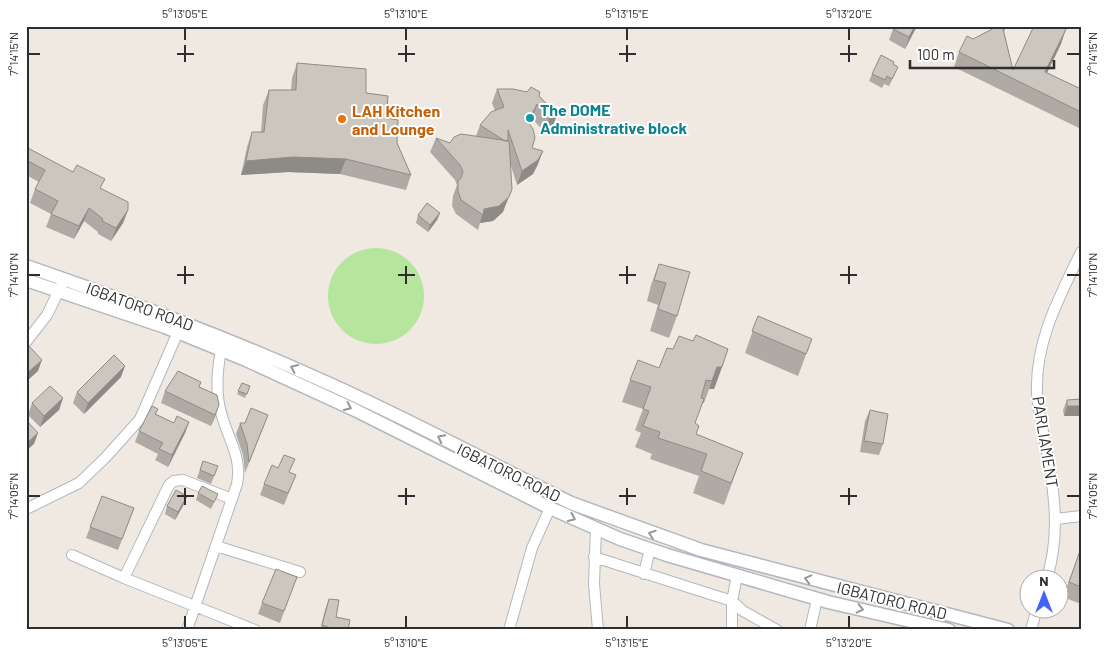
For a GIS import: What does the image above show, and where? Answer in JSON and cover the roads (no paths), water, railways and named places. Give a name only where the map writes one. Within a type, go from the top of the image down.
[{"type":"street","name":"PARLIAMENT","points":[[1048,568],[1056,518],[1054,489],[1037,394],[1039,357],[1050,315],[1081,252]]},
{"type":"street","name":"IGBATORO ROAD","points":[[26,266],[193,325],[355,410],[550,508],[596,529],[650,549],[737,576],[817,598],[949,630]]},
{"type":"street","name":"IGBATORO ROAD","points":[[26,280],[178,332],[221,350],[249,355],[324,381],[599,515],[701,550],[1008,630]]},
{"type":"street","points":[[26,342],[47,315],[65,280]]},
{"type":"street","points":[[26,510],[79,483],[106,457],[140,419],[178,332]]},
{"type":"street","points":[[187,630],[232,499],[240,469],[221,415],[216,372],[221,350]]},
{"type":"street","points":[[124,578],[169,485],[174,481],[183,480],[232,499]]},
{"type":"street","points":[[509,630],[532,548],[550,508]]},
{"type":"street","points":[[1056,518],[1081,516]]},
{"type":"street","points":[[596,529],[594,557],[598,630]]},
{"type":"street","points":[[216,546],[300,572]]},
{"type":"street","points":[[644,574],[650,549]]},
{"type":"street","points":[[72,555],[124,578],[255,630]]},
{"type":"street","points":[[594,557],[732,601],[750,615],[777,630]]},
{"type":"street","points":[[732,630],[732,601],[737,576]]},
{"type":"street","points":[[810,630],[817,598]]},
{"type":"place","name":"The DOME Administrative block","points":[[530,118]]},
{"type":"place","name":"LAH Kitchen and Lounge","points":[[342,119]]}]
